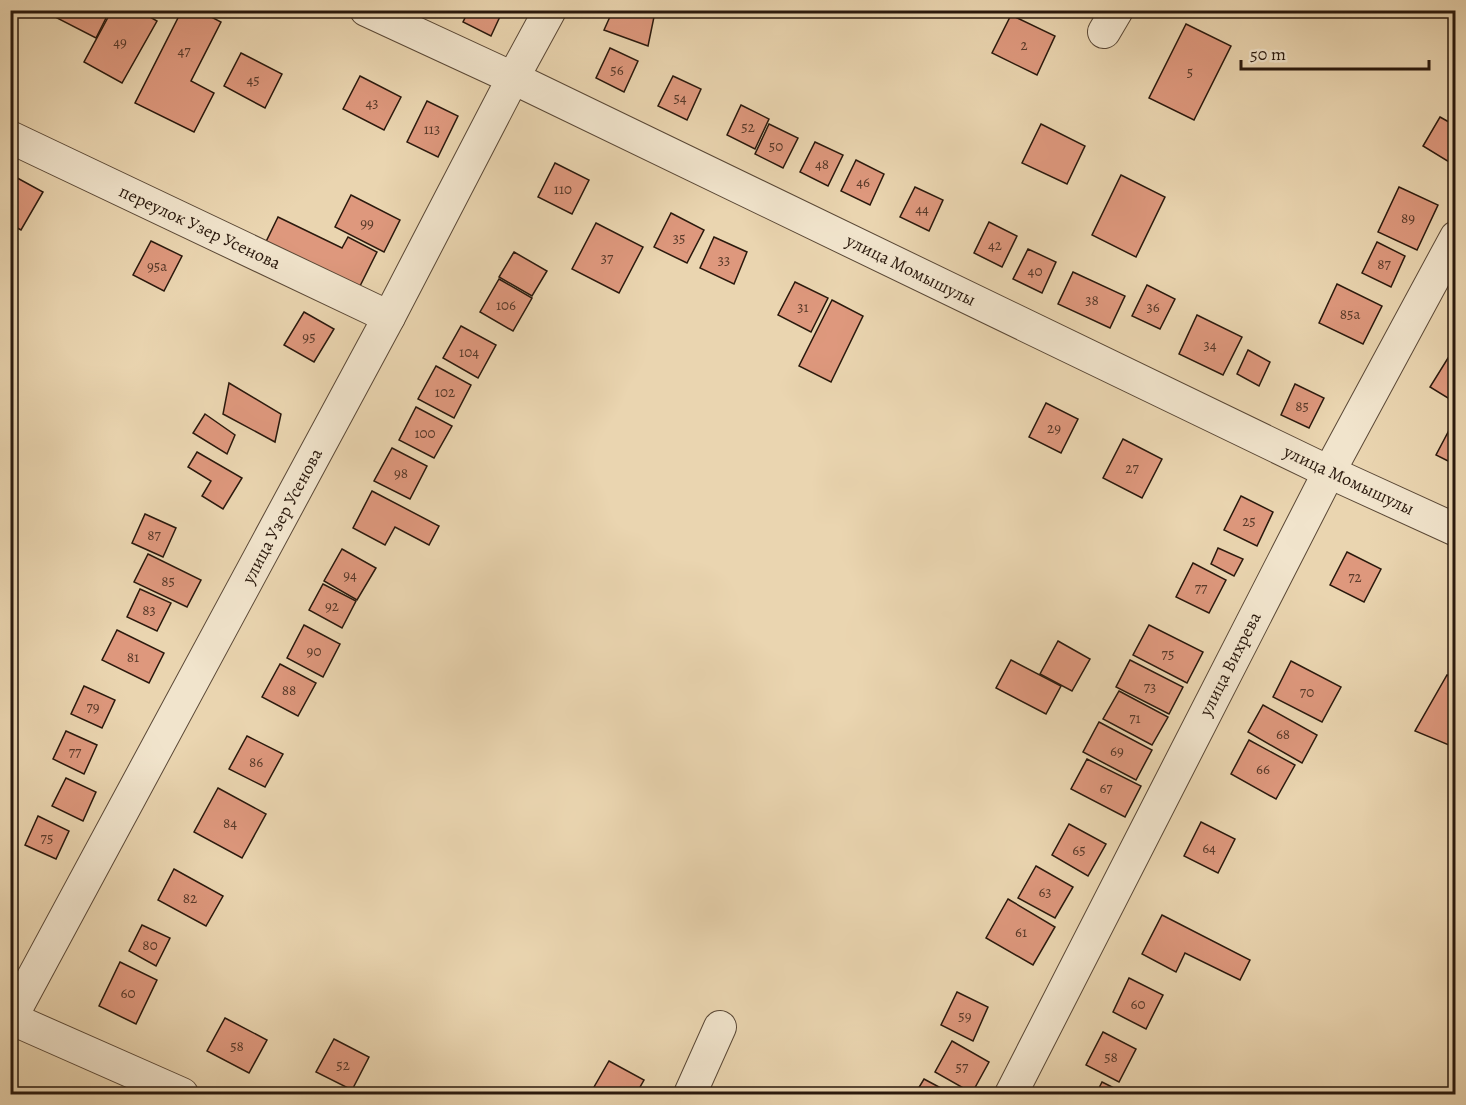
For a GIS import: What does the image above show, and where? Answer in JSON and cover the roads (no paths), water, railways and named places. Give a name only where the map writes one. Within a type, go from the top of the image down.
[{"type":"street","name":"улица Момышулы","points":[[366,10],[513,78],[1329,472],[1455,530]]},
{"type":"street","name":"улица Узер Усенова","points":[[11,1019],[389,316],[550,10]]},
{"type":"street","name":"переулок Узер Усенова","points":[[10,136],[389,316]]},
{"type":"street","name":"улица Вихрева","points":[[1011,1095],[1329,472],[1455,237]]},
{"type":"street","points":[[11,1019],[182,1095]]},
{"type":"street","points":[[690,1095],[720,1027]]}]
